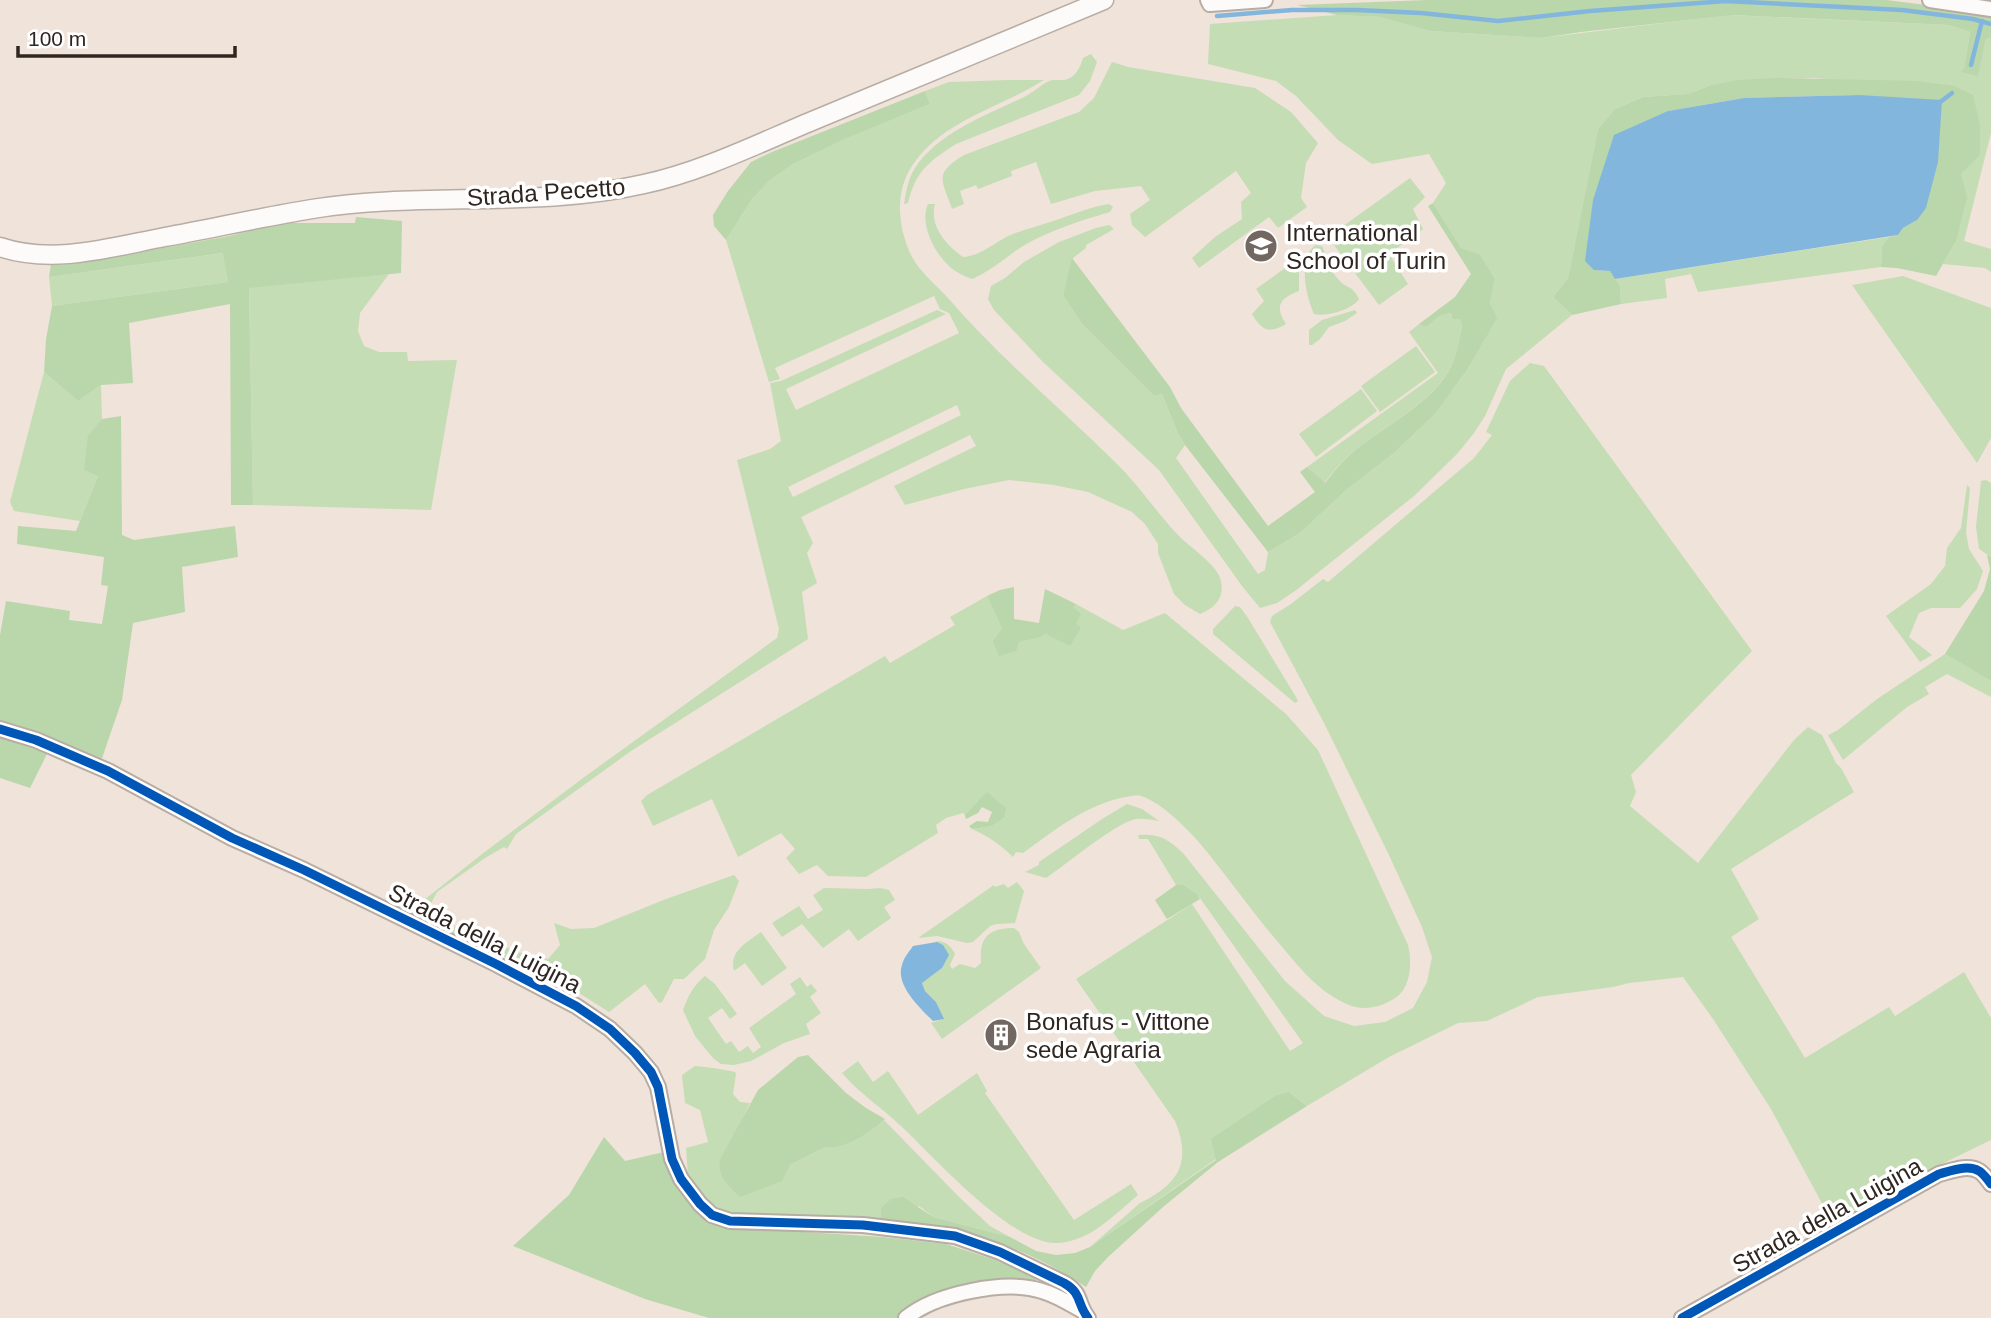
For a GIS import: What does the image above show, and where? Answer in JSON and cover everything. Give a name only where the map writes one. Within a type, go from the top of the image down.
[{"type":"main road","name":"Strada Pecetto","points":[[0,247],[38,255],[89,252],[313,209],[366,202],[549,196],[644,184],[683,174],[748,148],[1104,0]]},
{"type":"street","points":[[1208,0],[1210,4],[1265,0]]},
{"type":"street","points":[[1930,0],[1991,9]]},
{"type":"street","name":"Strada della Luigina","points":[[0,729],[36,740],[108,771],[232,838],[304,870],[496,964],[576,1006],[610,1029],[651,1072],[658,1087],[672,1159],[690,1193],[712,1214],[730,1221],[863,1225],[955,1236],[1000,1252],[1073,1288],[1085,1314]]},
{"type":"street","name":"Strada della Luigina","points":[[1682,1318],[1940,1174],[1955,1169],[1979,1170],[1991,1184]]},
{"type":"street","points":[[906,1318],[914,1311],[959,1292],[1012,1287],[1041,1290],[1085,1314]]},
{"type":"green space","points":[[1427,0],[1886,0],[1991,13],[1991,38],[1986,39],[1978,76],[1961,72],[1964,69],[1970,32],[1949,25],[1732,15],[1541,38],[1431,31],[1382,17],[1337,15],[1297,5]]},
{"type":"green space","points":[[1337,15],[1386,17],[1431,31],[1541,38],[1728,15],[1949,25],[1970,32],[1964,69],[1978,75],[1986,39],[1991,38],[1991,133],[1964,241],[1991,249],[1991,272],[1985,268],[1943,264],[1956,241],[1961,174],[1952,85],[1920,81],[1814,78],[1741,80],[1711,85],[1688,94],[1643,97],[1615,109],[1598,129],[1568,278],[1553,297],[1572,315],[1506,369],[1485,416],[1474,433],[1457,454],[1414,496],[1295,591],[1277,603],[1260,608],[1159,470],[1043,362],[994,310],[988,299],[991,286],[1024,262],[1059,242],[1096,228],[1109,225],[1114,229],[1086,245],[1086,248],[1073,258],[1063,295],[1082,324],[1154,396],[1162,394],[1185,445],[1176,458],[1258,574],[1265,570],[1268,552],[1300,533],[1345,491],[1394,453],[1436,413],[1467,370],[1496,318],[1490,303],[1495,279],[1480,256],[1461,248],[1433,203],[1446,183],[1429,154],[1372,164],[1338,140],[1296,96],[1276,81],[1208,64],[1210,24]]},
{"type":"green space","points":[[1091,54],[1097,62],[1090,81],[1079,95],[956,144],[925,168],[915,183],[908,203],[904,204],[915,168],[937,144],[950,134],[1027,95],[1048,81],[1071,78],[1079,69],[1083,58]]},
{"type":"green space","points":[[1112,62],[1255,88],[1291,112],[1318,143],[1306,163],[1301,198],[1307,207],[1278,228],[1269,217],[1199,268],[1192,258],[1215,237],[1242,219],[1241,202],[1251,193],[1236,171],[1145,237],[1132,225],[1130,214],[1150,200],[1141,186],[1095,191],[1051,204],[1036,162],[1011,171],[1012,176],[978,189],[976,185],[960,191],[964,204],[952,209],[943,184],[944,173],[948,167],[964,155],[1079,112],[1094,98]]},
{"type":"green space","points":[[1777,78],[1920,81],[1952,85],[1973,95],[1980,125],[1980,155],[1961,174],[1967,197],[1956,241],[1936,276],[1881,267],[1882,246],[1889,237],[1898,235],[1903,228],[1917,220],[1859,95],[1744,98],[1668,111],[1594,270],[1610,271],[1620,286],[1621,304],[1572,315],[1553,297],[1568,278],[1598,129],[1615,109],[1643,97],[1688,94],[1711,85],[1737,80]]},
{"type":"green space","points":[[1044,80],[955,126],[924,150],[912,166],[902,188],[900,211],[907,246],[915,263],[987,340],[1114,461],[1176,533],[1213,567],[1222,584],[1221,596],[1215,605],[1200,614],[1185,605],[1174,594],[1158,553],[1158,544],[1145,524],[1132,512],[1088,492],[1009,480],[905,505],[894,486],[976,446],[970,435],[801,517],[813,543],[807,553],[817,583],[802,592],[808,639],[631,751],[516,834],[507,849],[504,847],[485,858],[437,892],[427,911],[453,926],[518,952],[548,959],[560,945],[554,923],[571,929],[594,928],[734,875],[739,881],[729,907],[714,930],[705,959],[684,979],[674,979],[662,1002],[659,1003],[645,984],[609,1012],[571,988],[531,968],[471,944],[410,911],[583,778],[777,638],[779,629],[737,460],[770,449],[781,441],[770,383],[781,381],[937,310],[946,314],[786,389],[796,410],[959,333],[949,313],[940,309],[934,296],[775,368],[780,379],[769,382],[726,240],[752,199],[770,180],[793,164],[841,140],[930,104],[925,91],[949,82]],"holes":[[[957,405],[961,415],[793,497],[788,487]]]},
{"type":"green space","points":[[925,91],[930,104],[842,140],[793,164],[770,180],[752,199],[726,240],[714,226],[713,215],[751,162]]},
{"type":"green space","points":[[1410,178],[1425,197],[1413,209],[1423,229],[1389,254],[1408,284],[1379,305],[1328,237]]},
{"type":"green space","points":[[1433,203],[1461,248],[1480,255],[1495,279],[1490,303],[1497,318],[1467,370],[1436,413],[1394,453],[1345,491],[1300,533],[1268,552],[1185,445],[1162,394],[1154,396],[1082,324],[1063,295],[1072,258],[1170,387],[1181,408],[1268,526],[1315,492],[1300,472],[1307,467],[1325,483],[1353,452],[1409,412],[1434,390],[1451,367],[1459,342],[1461,319],[1453,319],[1451,314],[1444,314],[1426,327],[1419,324],[1455,297],[1471,274],[1428,206]]},
{"type":"green space","points":[[928,204],[935,204],[934,220],[940,234],[963,257],[981,252],[1018,232],[1094,207],[1109,204],[1113,207],[1110,212],[1065,226],[1023,246],[972,279],[950,267],[937,251],[926,222]]},
{"type":"green space","points":[[356,217],[402,221],[401,273],[249,288],[253,505],[231,505],[230,304],[129,323],[133,383],[101,385],[78,401],[44,372],[52,306],[228,282],[223,253],[49,277],[51,264],[135,253],[283,223],[355,223]]},
{"type":"green space","points":[[1889,237],[1882,246],[1881,267],[1698,292],[1691,274],[1665,279],[1667,298],[1621,304],[1620,286],[1615,279]]},
{"type":"green space","points":[[1316,245],[1322,246],[1335,276],[1354,291],[1359,299],[1338,312],[1314,314],[1308,298],[1305,267],[1310,250]]},
{"type":"green space","points":[[224,253],[228,282],[52,306],[49,277]]},
{"type":"green space","points":[[1292,263],[1299,269],[1299,291],[1281,303],[1280,312],[1286,324],[1275,329],[1266,329],[1252,314],[1264,301],[1256,289]]},
{"type":"green space","points":[[389,274],[360,313],[358,331],[364,346],[379,352],[407,352],[408,361],[457,360],[431,510],[253,505],[249,287]]},
{"type":"green space","points":[[1903,276],[1991,308],[1991,438],[1977,463],[1852,285]]},
{"type":"green space","points":[[1355,310],[1357,313],[1329,327],[1320,339],[1309,345],[1309,330],[1322,320]]},
{"type":"green space","points":[[1446,313],[1462,319],[1462,326],[1455,357],[1443,379],[1409,412],[1348,456],[1324,483],[1307,467],[1438,373],[1409,332],[1419,324],[1426,327],[1435,318]]},
{"type":"green space","points":[[1416,346],[1435,372],[1380,412],[1361,386]]},
{"type":"green space","points":[[1530,363],[1544,366],[1752,651],[1631,775],[1636,792],[1630,806],[1698,863],[1794,740],[1808,727],[1822,735],[1854,792],[1731,869],[1759,919],[1731,937],[1805,1058],[1889,1007],[1895,1016],[1964,972],[1991,1018],[1991,1140],[1832,1222],[1771,1109],[1683,977],[1629,983],[1538,997],[1487,1021],[1458,1023],[1389,1057],[1307,1106],[1289,1092],[1216,1159],[1090,1247],[1140,1203],[1173,1180],[1182,1160],[1182,1148],[1175,1121],[1076,979],[1192,904],[1290,1051],[1303,1043],[1197,894],[1182,884],[1176,885],[1148,839],[1139,839],[1138,835],[1163,838],[1183,853],[1285,981],[1324,1016],[1354,1026],[1385,1022],[1413,1008],[1427,982],[1432,957],[1422,927],[1324,723],[1270,622],[1272,616],[1323,579],[1328,582],[1474,458],[1492,435],[1486,432],[1510,381]]},
{"type":"green space","points":[[44,372],[78,401],[101,385],[102,419],[88,435],[98,476],[80,521],[14,511],[10,502]]},
{"type":"green space","points":[[1361,389],[1377,411],[1316,457],[1299,434]]},
{"type":"green space","points":[[121,416],[122,535],[134,540],[235,526],[238,557],[182,567],[185,612],[133,623],[122,700],[101,761],[44,736],[0,723],[0,635],[6,601],[70,611],[69,620],[102,624],[108,586],[101,585],[104,557],[17,544],[18,526],[76,531],[98,476],[84,470],[88,435],[102,419]]},
{"type":"green space","points":[[1981,481],[1991,483],[1991,557],[1979,549],[1976,527]]},
{"type":"green space","points":[[1967,485],[1970,488],[1966,533],[1969,549],[1983,571],[1977,589],[1960,608],[1931,608],[1919,613],[1909,637],[1932,655],[1920,662],[1886,616],[1931,584],[1945,566],[1947,548],[1961,528]]},
{"type":"green space","points":[[1987,555],[1991,557],[1991,681],[1945,654],[1984,591],[1990,569]]},
{"type":"green space","points":[[1014,587],[1014,619],[1039,623],[1045,589],[1076,604],[1074,608],[1081,614],[1076,624],[1081,628],[1070,646],[1046,634],[1019,642],[1016,651],[999,656],[993,641],[1002,629],[987,596]]},
{"type":"green space","points":[[987,596],[1002,629],[1018,642],[1076,624],[1076,604],[1123,630],[1165,613],[1286,714],[1318,750],[1408,945],[1410,972],[1399,995],[1382,1005],[1362,1008],[1349,1005],[1328,993],[1293,960],[1190,832],[1166,810],[1139,795],[1110,801],[1084,812],[1023,853],[1016,852],[1013,857],[994,841],[972,829],[992,826],[1004,818],[987,793],[965,815],[963,813],[946,818],[936,825],[938,833],[866,877],[828,876],[817,865],[799,874],[786,858],[795,849],[781,833],[738,857],[712,799],[653,826],[641,801],[647,795],[885,656],[890,663],[955,625],[950,617]]},
{"type":"green space","points":[[1235,606],[1240,607],[1248,618],[1296,697],[1298,701],[1295,703],[1213,634],[1213,629]]},
{"type":"green space","points":[[1945,654],[1991,681],[1991,697],[1947,674],[1925,687],[1929,694],[1907,707],[1843,760],[1828,735]]},
{"type":"green space","points":[[0,737],[48,752],[30,788],[0,778]]},
{"type":"green space","points":[[987,792],[1006,808],[1004,818],[992,826],[972,829],[969,826],[977,821],[988,822],[992,812],[982,807],[978,813],[966,819],[965,815]]},
{"type":"green space","points":[[1127,804],[1142,809],[1159,821],[1139,819],[1127,822],[1046,878],[1025,872],[1039,865],[1039,862]]},
{"type":"green space","points":[[1017,882],[1024,891],[1015,923],[990,926],[973,942],[967,943],[937,936],[918,938],[994,885],[1004,884],[1008,888]]},
{"type":"green space","points":[[1182,884],[1200,899],[1167,919],[1155,900],[1176,885]]},
{"type":"green space","points":[[824,888],[889,890],[895,900],[884,907],[891,918],[858,941],[849,929],[823,948],[802,924],[782,937],[772,923],[799,906],[808,919],[823,910],[813,895]]},
{"type":"green space","points":[[1014,928],[1019,932],[1041,968],[942,1039],[931,1023],[943,1019],[936,1002],[925,991],[922,983],[942,968],[937,942],[951,947],[955,954],[950,965],[952,969],[960,964],[975,968],[981,963],[982,947],[987,936],[998,930]]},
{"type":"green space","points":[[761,932],[787,968],[762,986],[745,963],[734,971],[733,964],[740,948]]},
{"type":"green space","points":[[705,976],[715,984],[737,1014],[730,1019],[722,1008],[708,1018],[726,1044],[731,1041],[739,1052],[748,1046],[753,1053],[761,1047],[749,1028],[796,994],[790,984],[800,977],[807,987],[811,984],[817,991],[810,997],[821,1013],[806,1024],[810,1034],[784,1043],[751,1061],[734,1065],[721,1064],[695,1036],[683,1010],[691,992]]},
{"type":"green space","points":[[808,1055],[846,1093],[885,1119],[848,1144],[825,1147],[790,1165],[782,1181],[740,1197],[722,1176],[720,1159],[758,1090],[798,1057]]},
{"type":"green space","points":[[858,1061],[873,1082],[888,1071],[918,1115],[977,1073],[987,1091],[985,1093],[1074,1220],[1131,1184],[1138,1195],[1101,1226],[1080,1238],[1057,1243],[1039,1240],[1018,1230],[975,1197],[842,1073]]},
{"type":"green space","points":[[695,1066],[735,1072],[733,1094],[740,1102],[750,1103],[720,1159],[790,1165],[825,1147],[848,1144],[884,1120],[990,1226],[1010,1237],[933,1217],[919,1206],[881,1222],[724,1212],[696,1189],[688,1176],[686,1148],[708,1142],[700,1110],[685,1103],[682,1075]]},
{"type":"green space","points":[[1289,1092],[1307,1106],[1218,1162],[1163,1207],[1108,1257],[1095,1271],[1086,1287],[1039,1260],[1001,1244],[881,1222],[881,1208],[891,1199],[903,1197],[933,1217],[1010,1237],[1036,1251],[1056,1255],[1075,1253],[1090,1247],[1216,1160],[1211,1139],[1275,1096]]},
{"type":"green space","points":[[604,1137],[625,1161],[664,1152],[728,1227],[946,1244],[1036,1273],[1036,1286],[1014,1283],[899,1318],[709,1318],[645,1299],[513,1246],[569,1195]]},
{"type":"water","points":[[1859,95],[1942,100],[1938,162],[1926,208],[1917,220],[1903,228],[1898,235],[1615,279],[1610,271],[1594,270],[1585,261],[1593,200],[1614,135],[1668,111],[1744,98]]},
{"type":"water","points":[[937,942],[943,945],[949,955],[942,968],[922,983],[944,1019],[933,1021],[910,996],[901,973],[904,960],[913,946]]},
{"type":"waterway","points":[[1217,16],[1292,10],[1357,10],[1498,21],[1726,1],[1902,10],[1973,19],[1991,24]]},
{"type":"waterway","points":[[1971,65],[1982,21]]},
{"type":"waterway","points":[[1939,103],[1952,93]]},
{"type":"cycle path","points":[[0,729],[36,740],[108,771],[232,838],[304,870],[496,964],[576,1006],[610,1029],[651,1072],[658,1087],[672,1159],[681,1179],[712,1215],[730,1221],[863,1225],[955,1236],[1000,1252],[1064,1283],[1077,1295],[1088,1318]]},
{"type":"cycle path","points":[[1682,1318],[1939,1174],[1970,1168],[1982,1173],[1991,1184]]},
{"type":"place","name":"International School of Turin","points":[[1261,246]]},
{"type":"place","name":"Bonafus - Vittone sede Agraria","points":[[1001,1035]]}]
